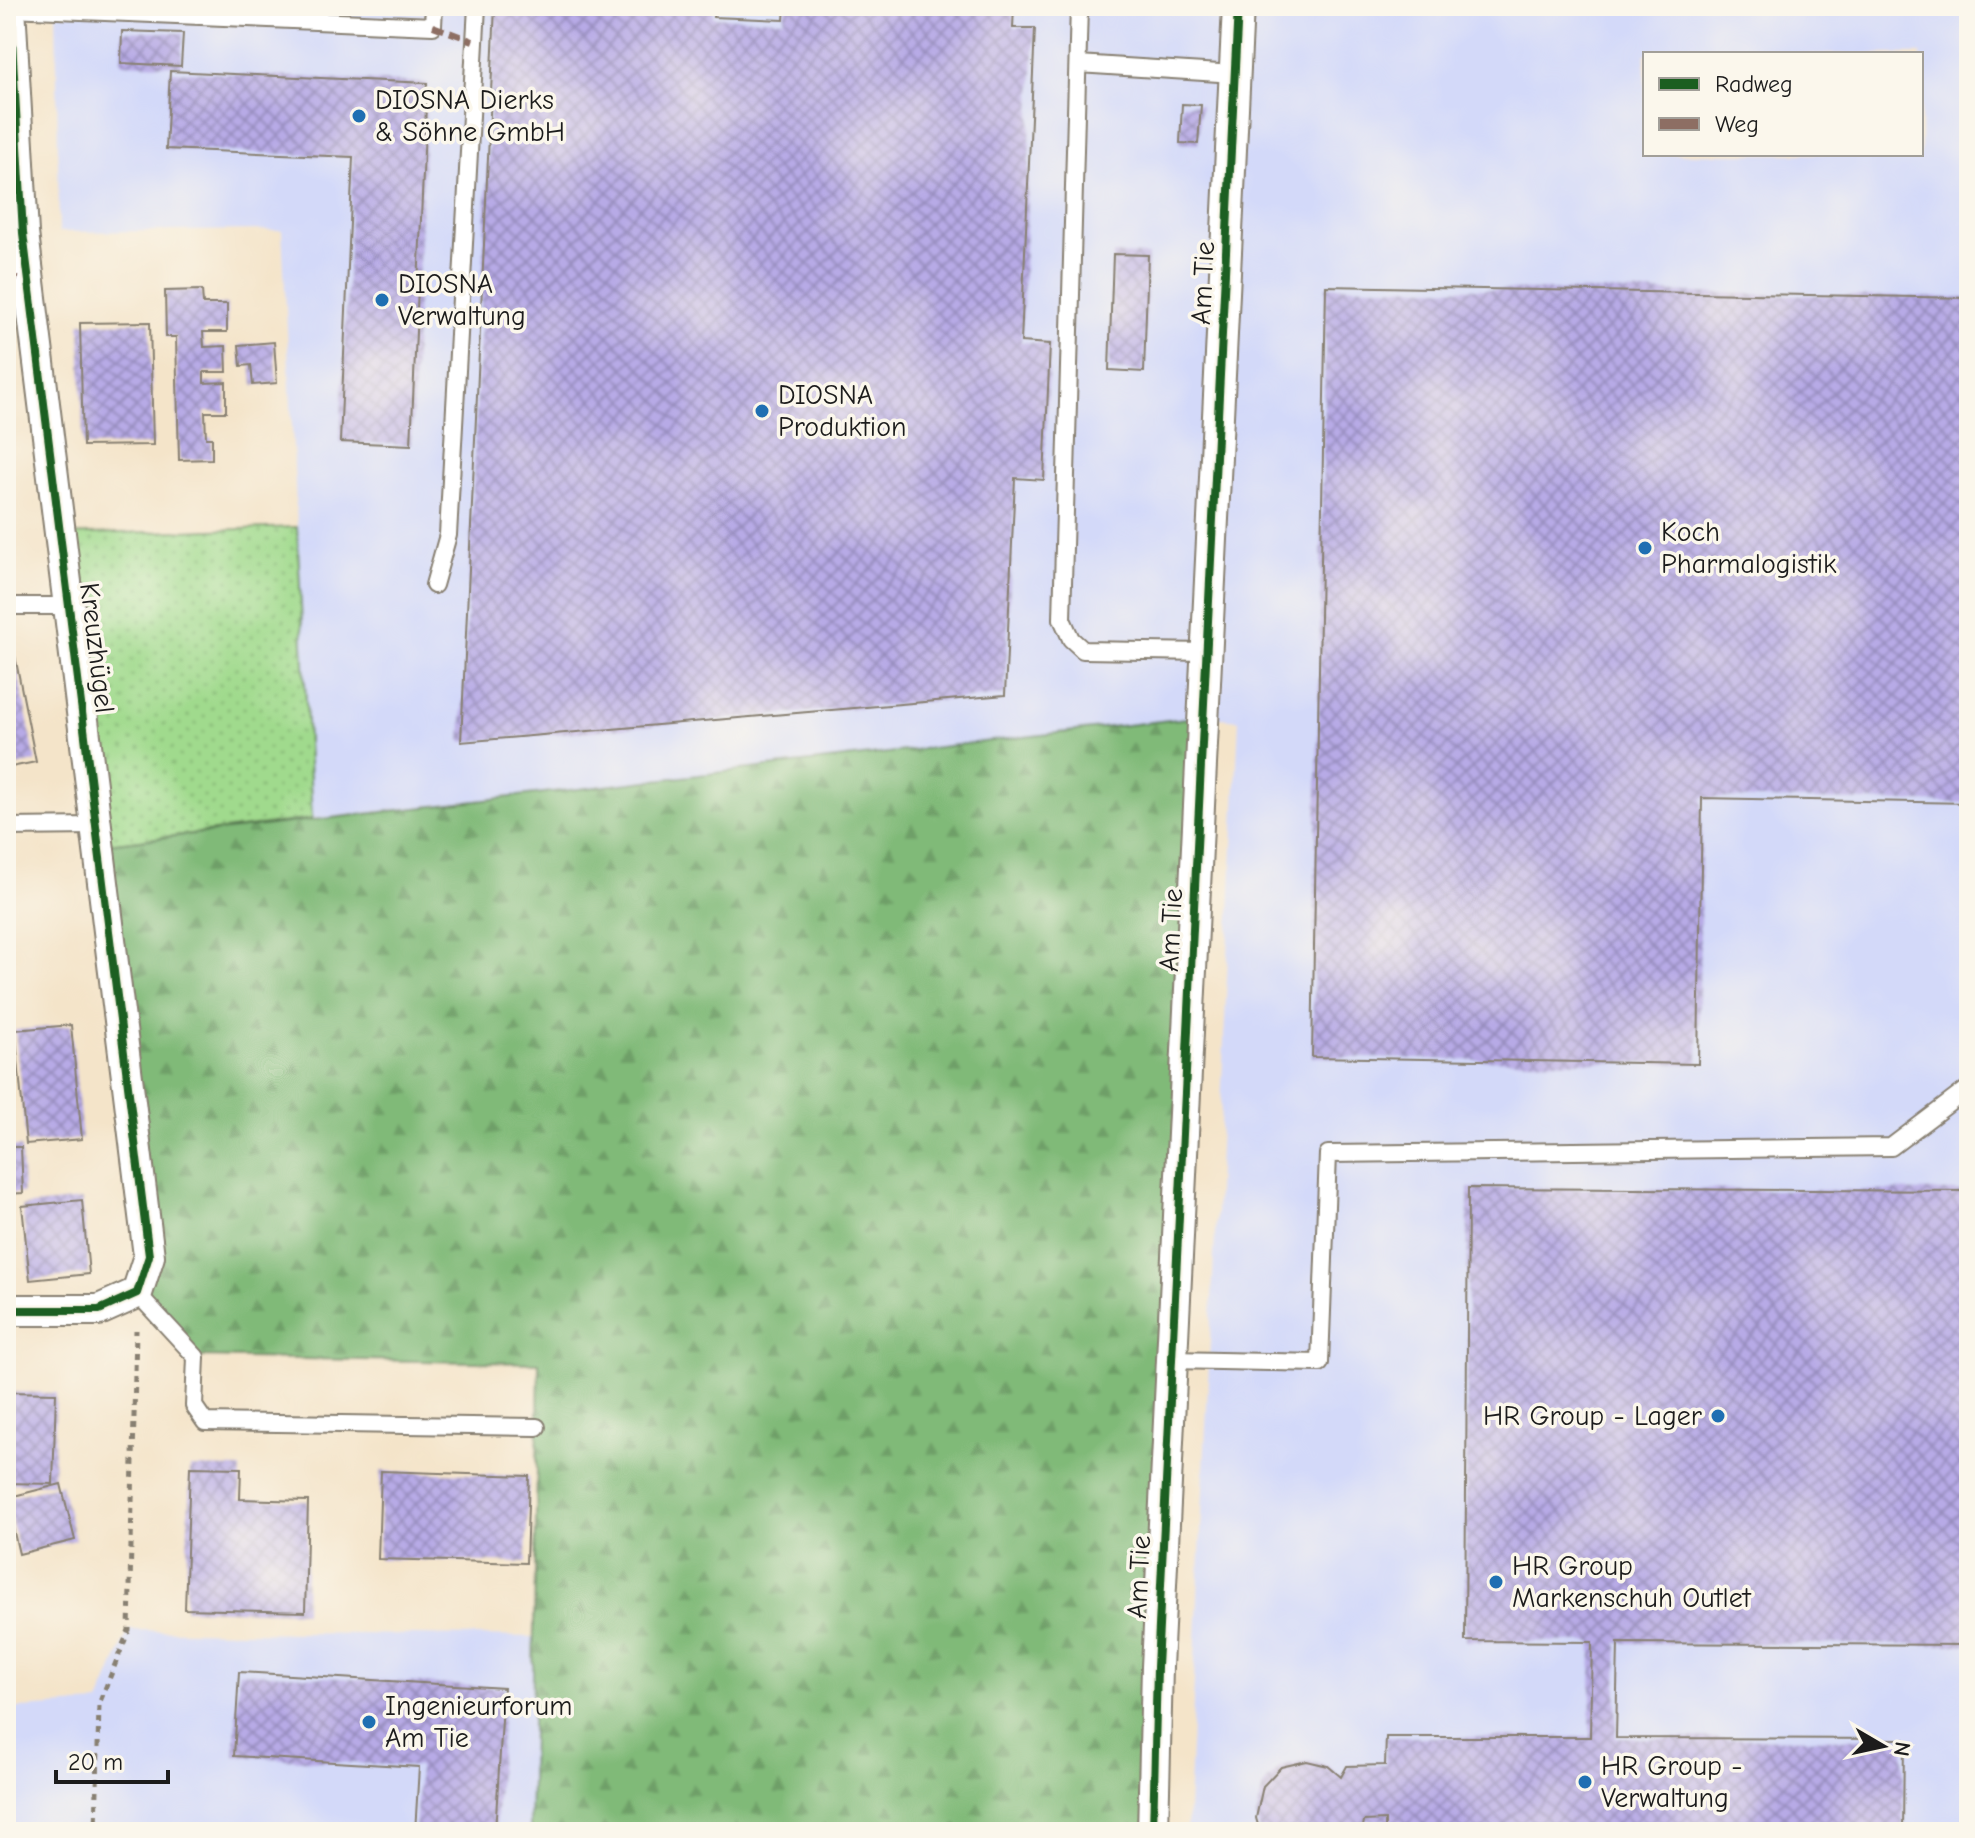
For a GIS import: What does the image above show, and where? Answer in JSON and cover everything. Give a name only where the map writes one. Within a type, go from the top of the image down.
[{"type":"street","name":"Kreuzhügel","points":[[10,7],[23,233],[149,1256],[137,1293]]},
{"type":"street","name":"Am Tie","points":[[1153,1832],[1157,1667],[1235,74],[1235,14]]},
{"type":"street","points":[[6,1310],[99,1310],[137,1293]]},
{"type":"lane","points":[[10,7],[433,26],[434,6]]},
{"type":"lane","points":[[434,585],[448,535],[477,6]]},
{"type":"lane","points":[[1079,6],[1062,619],[1071,639],[1083,650],[1207,652]]},
{"type":"lane","points":[[1078,64],[1235,74]]},
{"type":"lane","points":[[6,606],[70,606]]},
{"type":"lane","points":[[6,827],[97,826]]},
{"type":"lane","points":[[1172,1360],[1320,1363],[1328,1154],[1891,1147],[1969,1088]]},
{"type":"lane","points":[[137,1293],[196,1357],[194,1406],[205,1422],[537,1427]]},
{"type":"path","points":[[96,1832],[99,1704],[129,1630],[137,1293]]},
{"type":"shaded area","points":[[56,6],[1953,6],[1969,10],[1969,1832],[1187,1832],[1239,720],[1204,716],[312,819],[282,230],[59,232]]},
{"type":"shaded area","points":[[129,1630],[533,1637],[530,1832],[6,1832],[6,1709],[99,1703]]},
{"type":"green space","points":[[297,527],[312,819],[99,845],[61,535]]},
{"type":"green space","points":[[1204,716],[1153,1832],[530,1832],[539,1363],[196,1357],[137,1293],[149,1256],[99,845]]},
{"type":"building","name":"DIOSNA Produktion","points":[[495,6],[714,6],[713,17],[784,20],[785,6],[1014,6],[1013,28],[1035,28],[1021,342],[1050,344],[1044,480],[1015,478],[1005,695],[461,742]]},
{"type":"building","points":[[122,31],[183,33],[181,66],[121,63]]},
{"type":"building","name":"DIOSNA Verwaltung","points":[[170,71],[427,83],[411,445],[340,442],[353,157],[166,149]]},
{"type":"building","points":[[1182,104],[1201,105],[1198,144],[1180,143]]},
{"type":"building","points":[[1113,254],[1148,255],[1144,372],[1109,370]]},
{"type":"building","name":"Koch Pharmalogistik","points":[[1326,286],[1969,298],[1969,803],[1702,798],[1698,1064],[1312,1057]]},
{"type":"building","points":[[202,290],[203,304],[227,304],[227,332],[203,332],[204,347],[226,346],[227,372],[204,372],[204,383],[226,382],[226,412],[205,412],[206,438],[212,438],[212,459],[179,460],[176,337],[166,337],[165,291]]},
{"type":"building","points":[[150,322],[153,445],[83,446],[80,323]]},
{"type":"building","points":[[274,342],[277,383],[253,385],[251,365],[241,366],[239,345]]},
{"type":"building","points":[[15,656],[36,762],[6,768],[6,658]]},
{"type":"building","points":[[71,1025],[82,1139],[26,1144],[15,1030]]},
{"type":"building","points":[[6,1147],[21,1147],[23,1193],[6,1194]]},
{"type":"building","name":"HR Group - Lager","points":[[1468,1188],[1969,1191],[1969,1645],[1618,1643],[1616,1738],[1904,1739],[1903,1832],[1385,1832],[1385,1820],[1364,1821],[1362,1832],[1260,1832],[1256,1818],[1263,1786],[1281,1767],[1307,1761],[1328,1766],[1341,1777],[1347,1766],[1385,1765],[1386,1737],[1590,1737],[1592,1642],[1465,1641]]},
{"type":"building","points":[[82,1200],[89,1274],[30,1280],[22,1206]]},
{"type":"building","points":[[6,1392],[56,1393],[53,1484],[6,1483]]},
{"type":"building","points":[[190,1467],[241,1468],[240,1499],[308,1501],[305,1612],[185,1609]]},
{"type":"building","points":[[381,1471],[529,1476],[526,1563],[378,1559]]},
{"type":"building","points":[[61,1484],[75,1540],[19,1554],[6,1498]]},
{"type":"building","name":"Ingenieurforum Am Tie","points":[[239,1672],[504,1688],[495,1832],[415,1832],[419,1767],[234,1756]]},
{"type":"marked path","points":[[433,26],[473,41]]},
{"type":"marked path","points":[[6,277],[29,281]]},
{"type":"cycle path","points":[[6,1310],[99,1310],[137,1293],[149,1256],[23,233],[10,6]]},
{"type":"cycle path","points":[[1153,1832],[1157,1667],[1238,6]]},
{"type":"place","name":"DIOSNA Dierks & Söhne GmbH","points":[[359,116]]},
{"type":"place","name":"DIOSNA Verwaltung","points":[[382,300]]},
{"type":"place","name":"DIOSNA Produktion","points":[[762,411]]},
{"type":"place","name":"Koch Pharmalogistik","points":[[1645,548]]},
{"type":"place","name":"HR Group - Lager","points":[[1718,1416]]},
{"type":"place","name":"HR Group Markenschuh Outlet","points":[[1496,1582]]},
{"type":"place","name":"Ingenieurforum Am Tie","points":[[369,1722]]},
{"type":"place","name":"HR Group - Verwaltung","points":[[1585,1782]]}]
